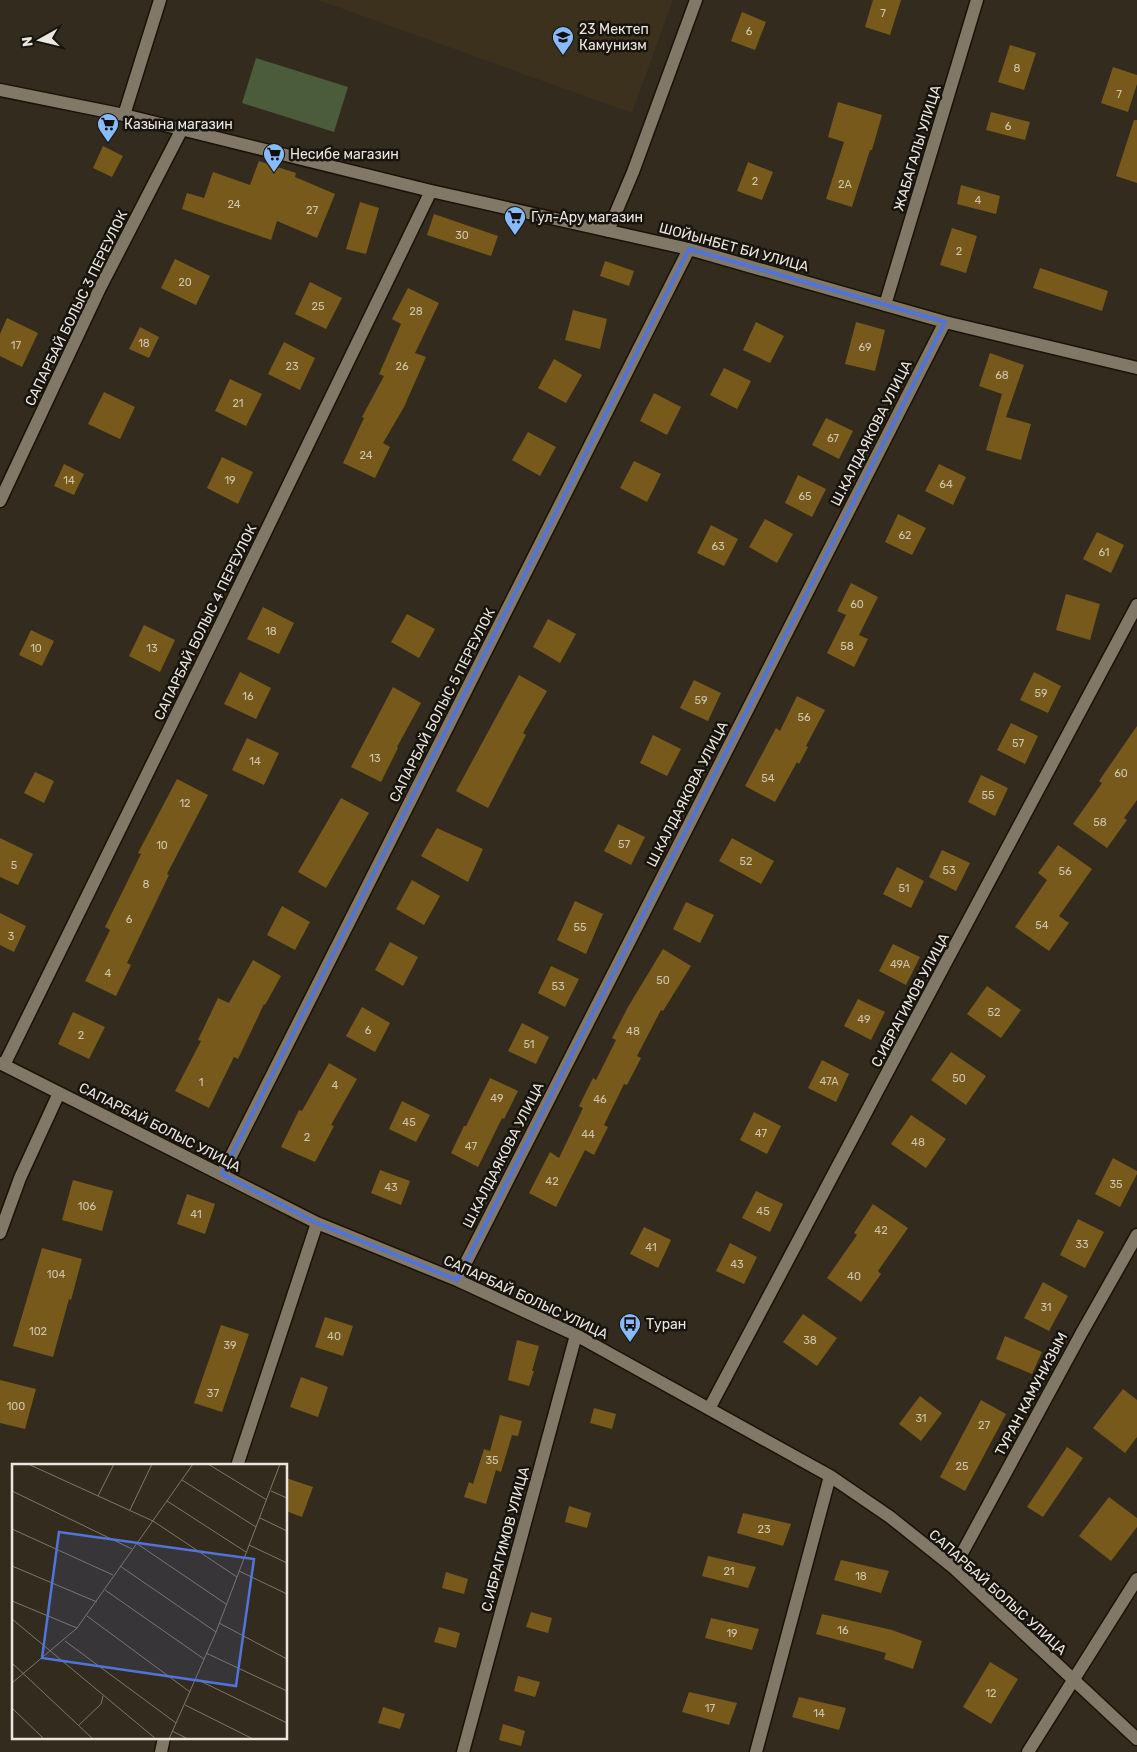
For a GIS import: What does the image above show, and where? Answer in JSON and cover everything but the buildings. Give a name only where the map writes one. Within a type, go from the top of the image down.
[{"type":"street","points":[[124,115],[160,0]]},
{"type":"street","points":[[608,231],[633,172],[696,0]]},
{"type":"street","name":"ЖАБАГАЛЫ УЛИЦА","points":[[885,305],[977,0]]},
{"type":"street","name":"ШОЙЫНБЕТ БИ УЛИЦА","points":[[0,90],[124,115],[431,191],[689,249],[945,322],[1136,364]]},
{"type":"street","name":"САПАРБАЙ БОЛЫС 3 ПЕРЕУЛОК","points":[[0,501],[100,288],[182,129]]},
{"type":"street","name":"САПАРБАЙ БОЛЫС 4 ПЕРЕУЛОК","points":[[2,1064],[220,625],[431,191]]},
{"type":"street","name":"САПАРБАЙ БОЛЫС 5 ПЕРЕУЛОК","points":[[222,1174],[689,249]]},
{"type":"street","name":"Ш.КАЛДАЯКОВА УЛИЦА","points":[[458,1280],[945,322]]},
{"type":"street","name":"С.ИБРАГИМОВ УЛИЦА","points":[[709,1409],[828,1182],[1137,605]]},
{"type":"street","name":"САПАРБАЙ БОЛЫС УЛИЦА","points":[[2,1064],[317,1223],[458,1280],[576,1335],[830,1476],[890,1517],[954,1568],[1137,1739]]},
{"type":"street","points":[[0,1233],[20,1178],[59,1093]]},
{"type":"street","points":[[238,1464],[317,1223]]},
{"type":"street","name":"ТУРАН КАМУНИЗЫМ","points":[[954,1568],[1137,1235]]},
{"type":"street","name":"С.ИБРАГИМОВ УЛИЦА","points":[[463,1752],[576,1335]]},
{"type":"street","points":[[756,1752],[830,1476]]},
{"type":"street","points":[[1028,1752],[1074,1682],[1137,1579]]},
{"type":"highlighted area","points":[[689,249],[945,322],[457,1280],[317,1223],[222,1174]]},
{"type":"shaded area","name":"23 Мектеп Камунизм","points":[[318,0],[673,0],[632,113]]},
{"type":"green space","points":[[256,58],[348,87],[334,132],[242,103]]},
{"type":"place","name":"23 Мектеп Камунизм","points":[[563,56]]},
{"type":"place","name":"Казына магазин","points":[[108,143]]},
{"type":"place","name":"Несибе магазин","points":[[274,173]]},
{"type":"place","name":"Гул-Ару магазин","points":[[515,236]]},
{"type":"place","name":"Туран","points":[[630,1343]]}]
